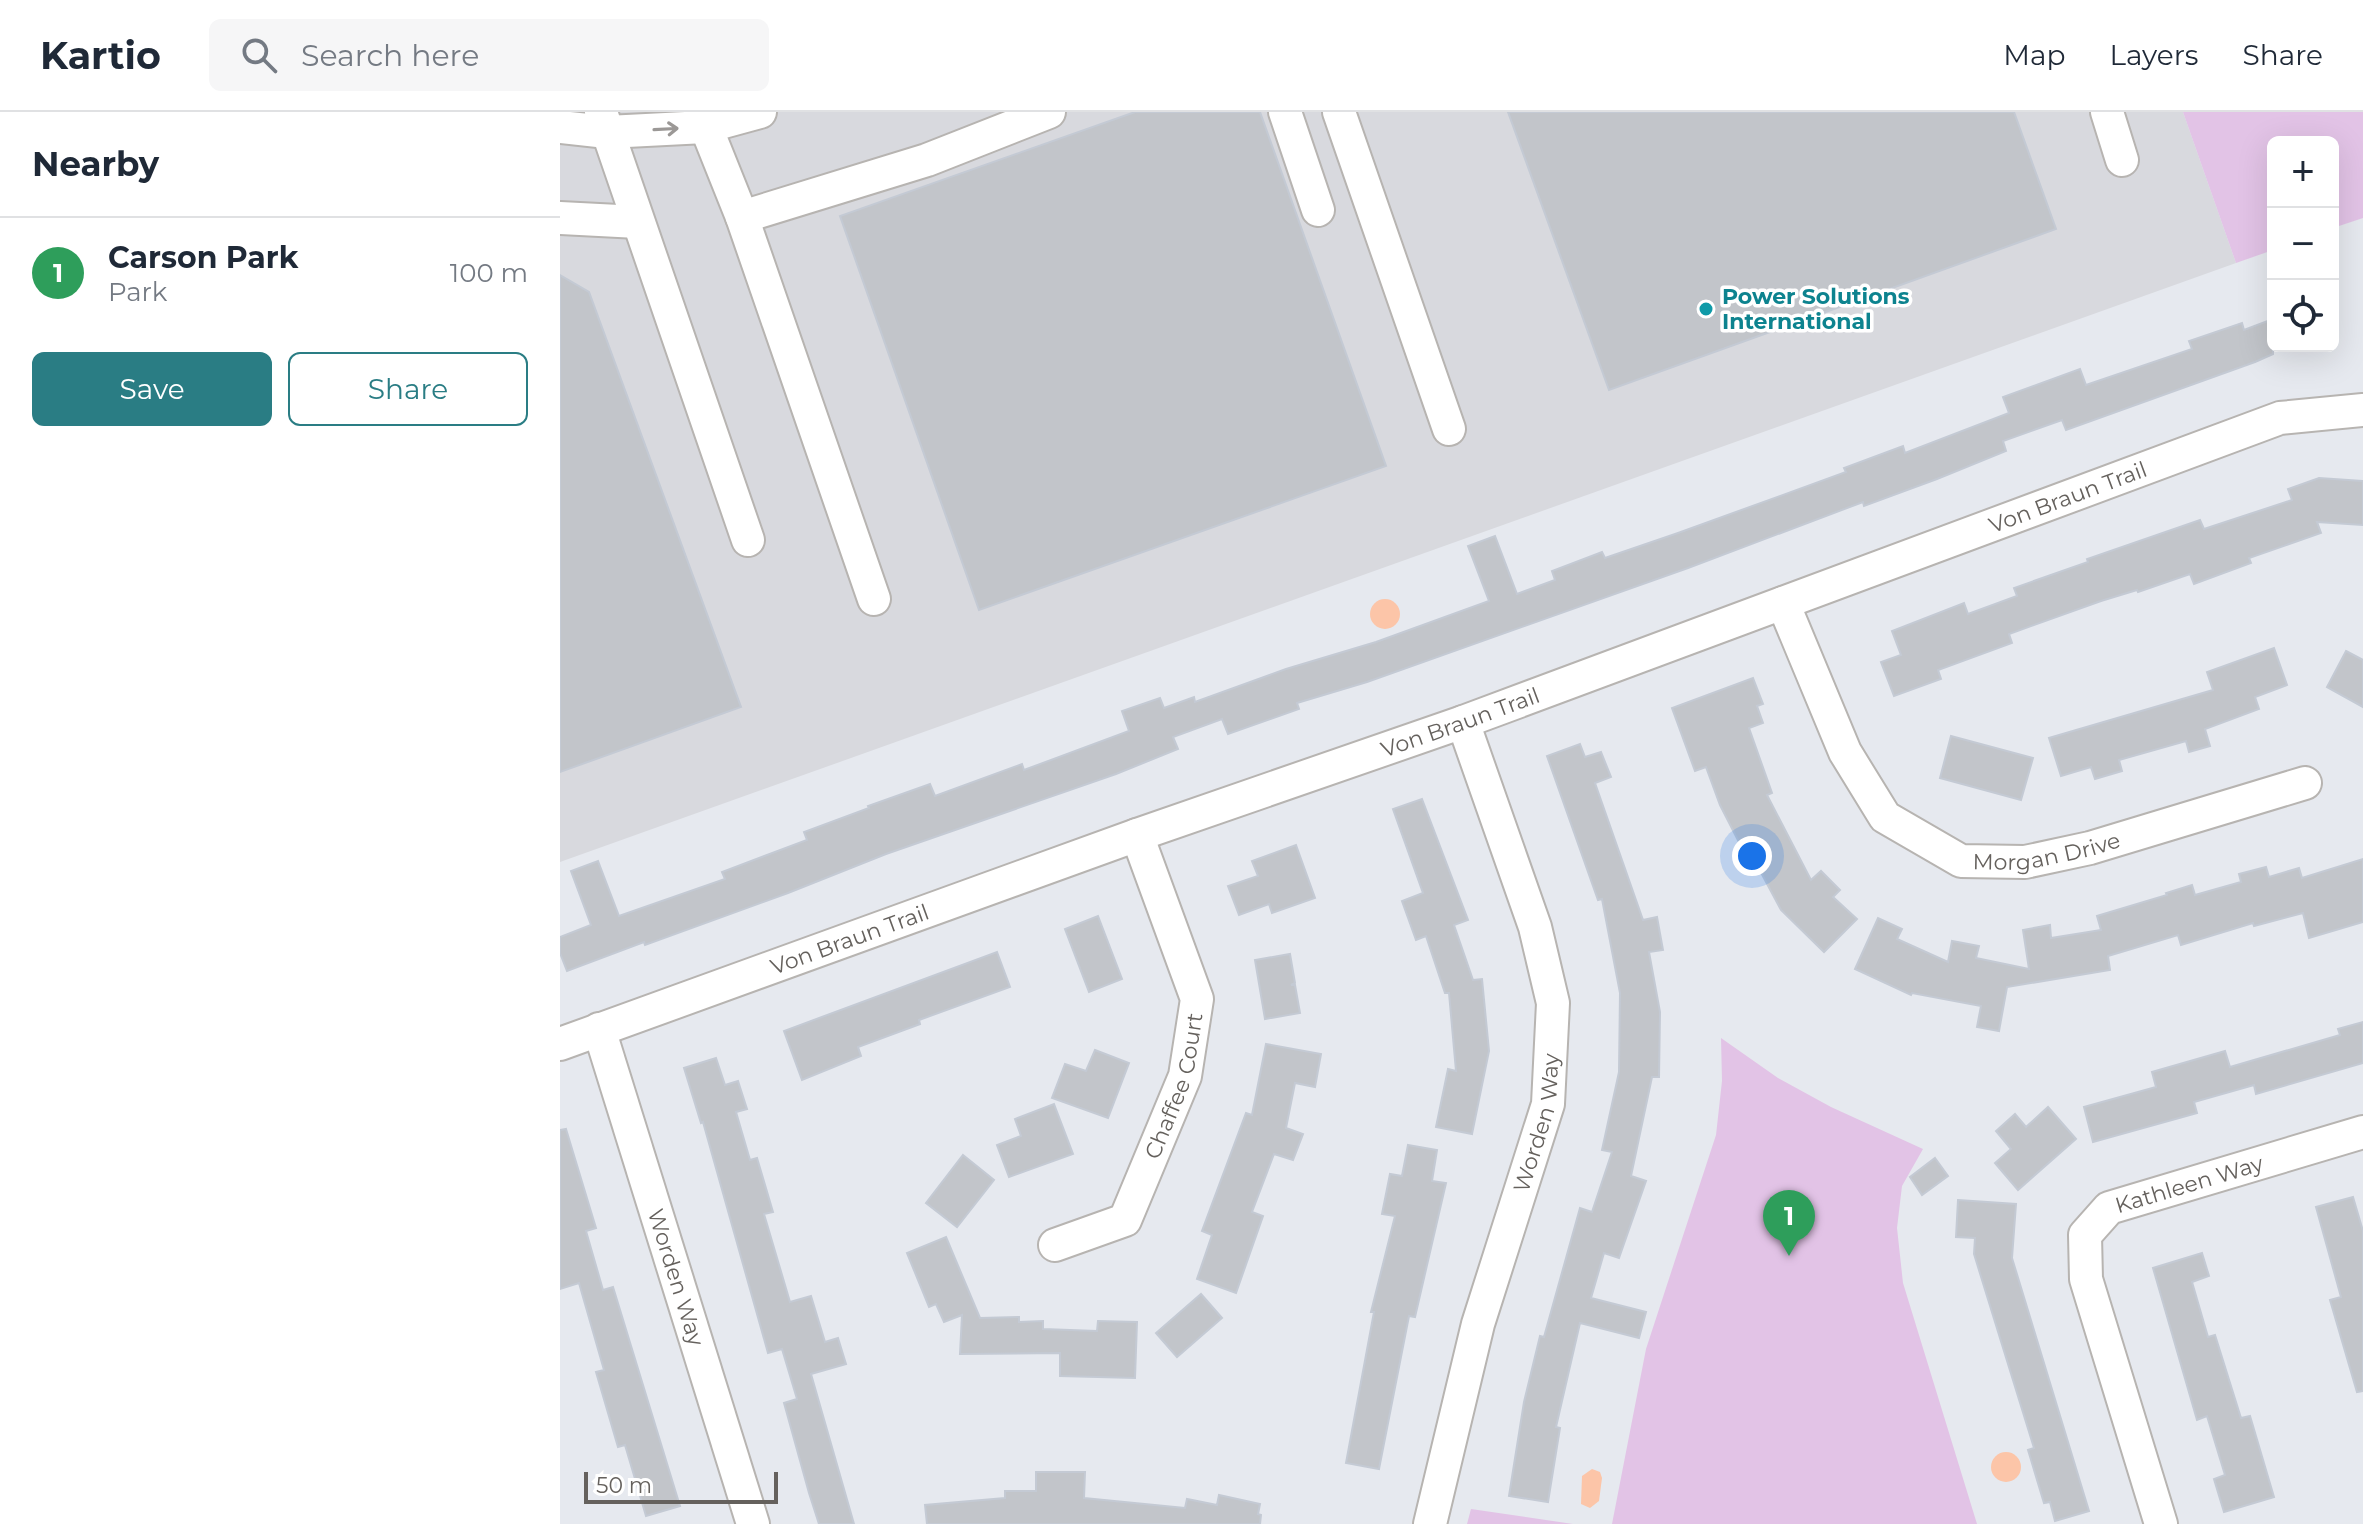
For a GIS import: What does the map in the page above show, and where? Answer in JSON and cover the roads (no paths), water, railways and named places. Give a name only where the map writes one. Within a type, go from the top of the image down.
[{"type":"street","points":[[560,127],[604,122],[702,119],[760,112]]},
{"type":"street","points":[[742,217],[927,160],[1049,112]]},
{"type":"street","points":[[1285,112],[1318,210]]},
{"type":"street","points":[[1339,112],[1449,429]]},
{"type":"street","points":[[2107,112],[2122,160]]},
{"type":"street","points":[[702,119],[742,217],[874,599]]},
{"type":"street","points":[[604,122],[748,540]]},
{"type":"street","points":[[560,218],[638,222]]},
{"type":"street","name":"Von Braun Trail","points":[[560,1044],[1137,835],[1463,722],[2280,418],[2363,410]]},
{"type":"street","name":"Morgan Drive","points":[[1783,603],[1845,752],[1885,817],[1961,861],[2025,862],[2090,848],[2305,783]]},
{"type":"street","name":"Worden Way","points":[[1430,1524],[1478,1324],[1548,1104],[1553,1003],[1535,927],[1463,722]]},
{"type":"street","name":"Chaffee Court","points":[[1055,1245],[1125,1220],[1185,1076],[1197,999],[1137,835]]},
{"type":"street","name":"Worden Way","points":[[599,1029],[753,1524]]},
{"type":"street","name":"Kathleen Way","points":[[2161,1524],[2086,1279],[2085,1235],[2109,1208],[2363,1132]]},
{"type":"place","name":"Power Solutions International","points":[[1706,309]]},
{"type":"place","name":"Carson Park","points":[[1789,1256]]}]
